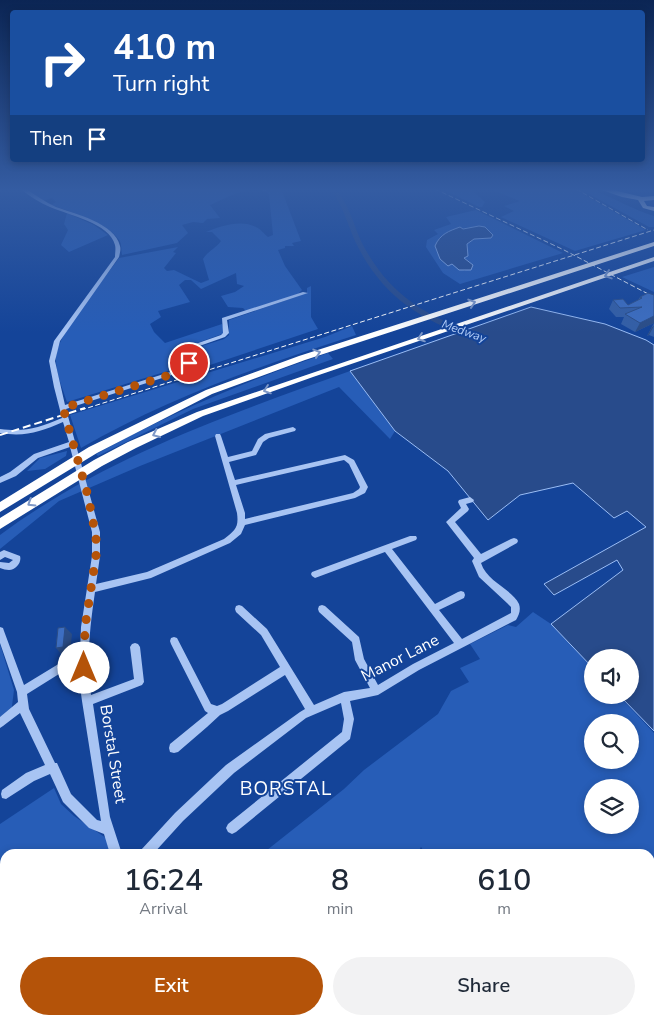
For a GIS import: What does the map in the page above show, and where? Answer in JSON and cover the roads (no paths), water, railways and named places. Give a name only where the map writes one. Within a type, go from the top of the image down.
[{"type":"highway","points":[[0,508],[92,450],[190,401],[289,362],[638,249],[654,242]]},
{"type":"highway","points":[[0,524],[98,463],[132,445],[200,414],[654,259]]},
{"type":"street","name":"Borstal Street","points":[[113,237],[118,246],[117,257],[58,340],[52,361],[71,444],[88,496],[96,532],[96,556],[85,627],[84,658],[87,701],[107,830],[114,849]]},
{"type":"street","points":[[63,408],[185,369],[189,363],[184,352],[186,349],[224,336],[226,333],[224,319],[305,293]]},
{"type":"street","points":[[0,431],[19,434],[32,432],[65,419]]},
{"type":"street","points":[[226,460],[254,453],[260,441],[267,436],[293,429]]},
{"type":"street","points":[[91,589],[138,578],[227,541],[238,532],[242,523],[241,513],[218,436]]},
{"type":"street","points":[[0,480],[13,474],[36,456],[71,444]]},
{"type":"street","points":[[232,483],[345,457],[352,462],[364,487],[362,491],[355,495],[242,523]]},
{"type":"street","points":[[470,500],[462,502],[465,509],[450,522],[480,559],[514,541]]},
{"type":"street","points":[[314,574],[388,549],[413,538]]},
{"type":"street","points":[[388,549],[460,644]]},
{"type":"street","points":[[0,557],[4,554],[17,558],[17,561],[10,566],[0,565]]},
{"type":"street","name":"Manor Lane","points":[[150,849],[179,817],[230,769],[311,710],[344,697],[376,692],[416,667],[513,617],[515,606],[478,569],[476,561],[480,559]]},
{"type":"street","points":[[433,609],[461,594]]},
{"type":"street","points":[[239,609],[264,632],[311,710]]},
{"type":"street","points":[[322,609],[356,640],[360,660],[376,692]]},
{"type":"street","points":[[0,631],[22,692],[24,710],[68,798],[93,824],[107,830]]},
{"type":"street","points":[[174,641],[208,708],[216,711]]},
{"type":"street","points":[[87,701],[139,682],[136,647]]},
{"type":"street","points":[[22,692],[73,660],[84,658]]},
{"type":"street","points":[[174,748],[204,724],[216,711],[225,708],[286,668]]},
{"type":"street","points":[[232,828],[346,734],[349,719],[344,697]]},
{"type":"street","points":[[3,721],[23,704]]},
{"type":"street","points":[[6,794],[30,777],[53,767]]},
{"type":"water","points":[[441,237],[492,237],[474,239],[467,244],[468,256],[464,258],[473,265],[471,270],[459,270],[452,264],[448,266],[440,259],[435,246]]},
{"type":"water","points":[[531,307],[605,324],[654,345],[654,731],[628,704],[639,704],[639,649],[584,649],[584,659],[551,624],[623,570],[617,560],[554,595],[544,584],[646,527],[627,511],[614,518],[573,483],[520,495],[488,520],[448,471],[395,431],[350,371]]},
{"type":"waterway","name":"Medway","points":[[357,237],[379,276],[405,302],[436,321],[475,336]]},
{"type":"railway","points":[[536,237],[574,255]]},
{"type":"railway","points":[[574,255],[632,237]]},
{"type":"railway","points":[[81,410],[574,255]]},
{"type":"railway","points":[[574,255],[654,297]]},
{"type":"railway","points":[[0,435],[85,408]]},
{"type":"district","name":"BORSTAL","points":[[286,789]]}]
